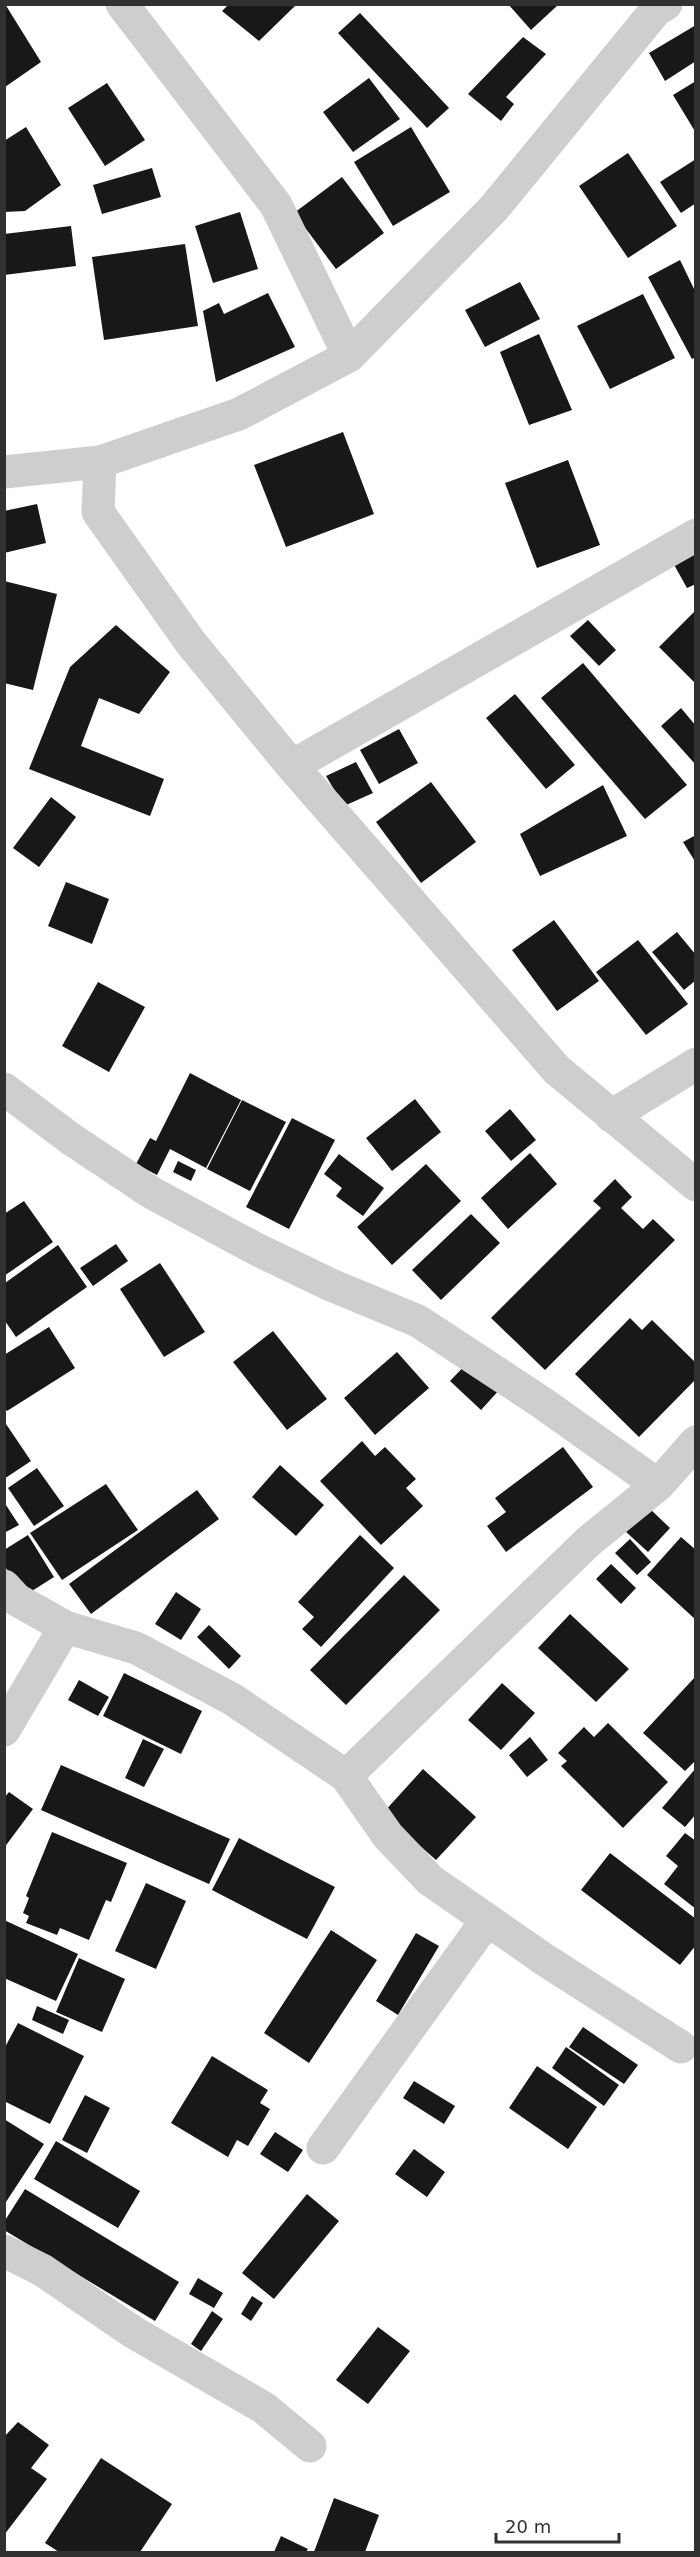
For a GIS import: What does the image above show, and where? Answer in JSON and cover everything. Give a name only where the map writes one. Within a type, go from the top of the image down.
[{"type":"street","points":[[122,4],[276,205],[349,356]]},
{"type":"street","points":[[4,472],[100,462],[238,414],[349,356],[494,208],[660,6]]},
{"type":"street","points":[[100,462],[98,512],[191,643],[292,766],[557,1070],[696,1185]]},
{"type":"street","points":[[292,766],[696,535]]},
{"type":"street","points":[[611,1116],[696,1064]]},
{"type":"street","points":[[4,1089],[71,1139],[152,1194],[320,1280],[418,1321],[541,1402],[658,1485]]},
{"type":"street","points":[[346,1776],[588,1541],[658,1485],[696,1442]]},
{"type":"street","points":[[4,1586],[17,1600],[65,1627],[136,1648],[232,1699],[346,1776],[388,1836],[430,1880],[545,1960],[681,2047]]},
{"type":"street","points":[[4,1730],[65,1627]]},
{"type":"street","points":[[323,2148],[487,1920]]},
{"type":"street","points":[[4,2251],[42,2270],[133,2332],[264,2408],[309,2446]]},
{"type":"building","points":[[5,4],[41,62],[5,87]]},
{"type":"building","points":[[229,4],[297,4],[259,41],[222,11]]},
{"type":"building","points":[[508,4],[559,4],[531,30]]},
{"type":"building","points":[[360,13],[449,108],[427,128],[338,33]]},
{"type":"building","points":[[696,25],[696,61],[665,81],[649,53]]},
{"type":"building","points":[[523,37],[546,54],[506,97],[514,104],[501,121],[468,94]]},
{"type":"building","points":[[369,78],[400,119],[353,152],[323,112]]},
{"type":"building","points":[[696,81],[696,133],[673,95]]},
{"type":"building","points":[[107,83],[145,140],[105,166],[68,108]]},
{"type":"building","points":[[26,127],[61,185],[25,211],[4,212],[4,141]]},
{"type":"building","points":[[411,127],[450,192],[393,226],[354,162]]},
{"type":"building","points":[[628,153],[677,226],[628,258],[579,186]]},
{"type":"building","points":[[696,159],[696,203],[681,213],[660,182]]},
{"type":"building","points":[[152,168],[161,197],[102,214],[93,185]]},
{"type":"building","points":[[342,177],[384,233],[336,269],[294,213]]},
{"type":"building","points":[[240,212],[258,269],[213,283],[195,226]]},
{"type":"building","points":[[71,226],[76,266],[4,275],[4,234]]},
{"type":"building","points":[[185,244],[198,326],[104,340],[92,257]]},
{"type":"building","points":[[680,260],[696,293],[696,357],[692,359],[648,277]]},
{"type":"building","points":[[520,282],[540,319],[485,347],[465,310]]},
{"type":"building","points":[[268,293],[295,347],[216,382],[203,311],[219,303],[224,314]]},
{"type":"building","points":[[643,294],[675,358],[610,389],[577,326]]},
{"type":"building","points":[[539,334],[572,410],[529,425],[500,352]]},
{"type":"building","points":[[343,432],[374,514],[286,547],[254,465]]},
{"type":"building","points":[[568,460],[600,545],[537,568],[505,483]]},
{"type":"building","points":[[37,504],[46,543],[4,553],[4,511]]},
{"type":"building","points":[[696,549],[696,584],[687,588],[672,561]]},
{"type":"building","points":[[4,581],[57,594],[33,690],[4,683]]},
{"type":"building","points":[[696,610],[696,684],[659,647]]},
{"type":"building","points":[[588,620],[616,650],[599,666],[570,636]]},
{"type":"building","points":[[116,625],[170,672],[139,714],[99,698],[81,746],[164,779],[150,816],[29,769],[70,667]]},
{"type":"building","points":[[583,663],[687,785],[645,819],[541,698]]},
{"type":"building","points":[[515,694],[575,765],[546,789],[486,718]]},
{"type":"building","points":[[681,708],[696,726],[696,765],[661,726]]},
{"type":"building","points":[[399,729],[418,763],[379,784],[360,750]]},
{"type":"building","points":[[356,762],[373,793],[344,806],[326,776]]},
{"type":"building","points":[[431,782],[476,842],[421,883],[376,822]]},
{"type":"building","points":[[603,785],[627,836],[540,876],[520,834]]},
{"type":"building","points":[[51,797],[76,817],[39,867],[13,848]]},
{"type":"building","points":[[696,835],[696,863],[683,842]]},
{"type":"building","points":[[66,882],[109,899],[92,944],[48,926]]},
{"type":"building","points":[[554,920],[599,981],[557,1011],[512,950]]},
{"type":"building","points":[[677,932],[696,955],[696,980],[684,990],[652,952]]},
{"type":"building","points":[[638,940],[688,1004],[646,1035],[596,972]]},
{"type":"building","points":[[98,982],[145,1007],[109,1072],[62,1046]]},
{"type":"building","points":[[190,1073],[241,1100],[206,1168],[170,1149],[157,1175],[136,1164],[150,1138],[156,1141]]},
{"type":"building","points":[[415,1099],[441,1132],[392,1171],[366,1138]]},
{"type":"building","points":[[242,1100],[286,1122],[250,1191],[207,1169]]},
{"type":"building","points":[[510,1109],[536,1140],[511,1161],[485,1131]]},
{"type":"building","points":[[292,1118],[335,1140],[289,1229],[246,1207]]},
{"type":"building","points":[[530,1153],[557,1184],[508,1229],[481,1198]]},
{"type":"building","points":[[339,1154],[384,1188],[363,1216],[336,1196],[342,1188],[324,1174]]},
{"type":"building","points":[[178,1161],[196,1170],[191,1181],[173,1172]]},
{"type":"building","points":[[426,1164],[461,1201],[392,1265],[357,1227]]},
{"type":"building","points":[[615,1179],[632,1197],[621,1208],[643,1229],[653,1219],[675,1240],[545,1370],[491,1318],[601,1208],[593,1201]]},
{"type":"building","points":[[24,1201],[53,1242],[4,1276],[4,1214]]},
{"type":"building","points":[[471,1214],[500,1243],[441,1300],[412,1270]]},
{"type":"building","points":[[116,1244],[128,1261],[93,1286],[80,1268]]},
{"type":"building","points":[[58,1245],[87,1287],[16,1337],[5,1321],[5,1283]]},
{"type":"building","points":[[160,1263],[205,1332],[164,1357],[120,1289]]},
{"type":"building","points":[[630,1318],[642,1330],[652,1320],[696,1363],[696,1379],[639,1437],[575,1374]]},
{"type":"building","points":[[49,1327],[75,1368],[7,1411],[4,1407],[4,1355]]},
{"type":"building","points":[[273,1331],[327,1399],[287,1430],[233,1362]]},
{"type":"building","points":[[397,1352],[429,1388],[375,1435],[344,1398]]},
{"type":"building","points":[[470,1360],[501,1388],[481,1410],[450,1381]]},
{"type":"building","points":[[4,1421],[31,1461],[4,1479]]},
{"type":"building","points":[[362,1441],[375,1456],[385,1447],[416,1479],[406,1488],[423,1506],[381,1545],[320,1481]]},
{"type":"building","points":[[563,1447],[593,1487],[506,1552],[487,1526],[506,1512],[495,1498]]},
{"type":"building","points":[[280,1465],[324,1505],[296,1536],[252,1497]]},
{"type":"building","points":[[37,1468],[64,1506],[34,1526],[8,1488]]},
{"type":"building","points":[[106,1484],[138,1530],[62,1580],[30,1533]]},
{"type":"building","points":[[197,1490],[219,1519],[91,1614],[69,1584]]},
{"type":"building","points":[[4,1502],[19,1525],[4,1533]]},
{"type":"building","points":[[648,1507],[670,1528],[648,1552],[625,1531]]},
{"type":"building","points":[[28,1535],[54,1577],[24,1596],[4,1565],[4,1550]]},
{"type":"building","points":[[360,1535],[394,1568],[321,1647],[302,1629],[314,1617],[298,1602]]},
{"type":"building","points":[[681,1537],[696,1550],[696,1620],[647,1575]]},
{"type":"building","points":[[630,1539],[651,1562],[637,1575],[615,1553]]},
{"type":"building","points":[[611,1564],[636,1588],[621,1604],[596,1579]]},
{"type":"building","points":[[404,1575],[440,1610],[346,1705],[310,1670]]},
{"type":"building","points":[[176,1592],[201,1609],[181,1640],[155,1624]]},
{"type":"building","points":[[570,1614],[629,1669],[596,1702],[538,1648]]},
{"type":"building","points":[[209,1625],[241,1656],[229,1669],[197,1637]]},
{"type":"building","points":[[124,1673],[202,1711],[181,1754],[103,1716]]},
{"type":"building","points":[[696,1676],[696,1760],[685,1771],[643,1733]]},
{"type":"building","points":[[79,1680],[109,1697],[98,1716],[68,1700]]},
{"type":"building","points":[[502,1683],[535,1713],[501,1750],[468,1720]]},
{"type":"building","points":[[608,1723],[668,1782],[623,1828],[561,1766],[567,1761],[558,1753],[584,1727],[594,1737]]},
{"type":"building","points":[[530,1737],[548,1760],[527,1777],[509,1755]]},
{"type":"building","points":[[143,1739],[164,1749],[144,1787],[125,1778]]},
{"type":"building","points":[[61,1765],[230,1839],[209,1884],[41,1810]]},
{"type":"building","points":[[696,1768],[696,1814],[685,1827],[662,1808]]},
{"type":"building","points":[[423,1769],[476,1817],[436,1860],[383,1813]]},
{"type":"building","points":[[9,1792],[33,1809],[4,1848],[4,1798]]},
{"type":"building","points":[[52,1832],[127,1863],[111,1902],[106,1900],[89,1940],[60,1928],[57,1935],[26,1923],[29,1916],[23,1913],[29,1898],[26,1896]]},
{"type":"building","points":[[685,1833],[696,1841],[696,1909],[664,1884],[678,1866],[666,1856]]},
{"type":"building","points":[[239,1838],[335,1887],[307,1939],[212,1890]]},
{"type":"building","points":[[610,1853],[696,1919],[696,1945],[680,1965],[581,1890]]},
{"type":"building","points":[[146,1883],[186,1901],[156,1969],[115,1951]]},
{"type":"building","points":[[4,1920],[78,1954],[56,2001],[4,1978]]},
{"type":"building","points":[[331,1930],[377,1960],[309,2063],[264,2033]]},
{"type":"building","points":[[416,1933],[439,1946],[398,2015],[376,2001]]},
{"type":"building","points":[[79,1958],[125,1979],[102,2032],[56,2012]]},
{"type":"building","points":[[37,2006],[69,2020],[63,2034],[32,2020]]},
{"type":"building","points":[[18,2023],[84,2056],[50,2124],[4,2101],[4,2049]]},
{"type":"building","points":[[583,2027],[638,2065],[624,2084],[569,2047]]},
{"type":"building","points":[[566,2047],[619,2085],[604,2106],[552,2068]]},
{"type":"building","points":[[212,2056],[268,2090],[260,2103],[270,2109],[248,2146],[237,2140],[228,2157],[171,2123]]},
{"type":"building","points":[[537,2066],[597,2107],[568,2149],[509,2108]]},
{"type":"building","points":[[414,2081],[455,2106],[444,2124],[403,2098]]},
{"type":"building","points":[[85,2095],[110,2108],[87,2153],[62,2140]]},
{"type":"building","points":[[4,2119],[44,2144],[4,2205]]},
{"type":"building","points":[[275,2132],[303,2150],[288,2172],[260,2154]]},
{"type":"building","points":[[56,2141],[140,2191],[118,2228],[34,2179]]},
{"type":"building","points":[[414,2149],[445,2172],[427,2197],[395,2174]]},
{"type":"building","points":[[25,2189],[179,2282],[155,2321],[4,2230],[4,2222]]},
{"type":"building","points":[[307,2194],[339,2221],[274,2299],[242,2273]]},
{"type":"building","points":[[198,2278],[223,2293],[214,2308],[189,2294]]},
{"type":"building","points":[[252,2296],[263,2303],[251,2321],[241,2314]]},
{"type":"building","points":[[212,2311],[223,2319],[201,2351],[191,2344]]},
{"type":"building","points":[[378,2327],[410,2351],[368,2404],[336,2380]]},
{"type":"building","points":[[18,2422],[49,2445],[31,2468],[47,2479],[4,2535],[4,2437]]},
{"type":"building","points":[[101,2458],[172,2504],[140,2552],[59,2552],[45,2543]]},
{"type":"building","points":[[334,2498],[379,2515],[365,2552],[314,2552]]},
{"type":"building","points":[[281,2536],[308,2549],[306,2552],[274,2552]]}]
